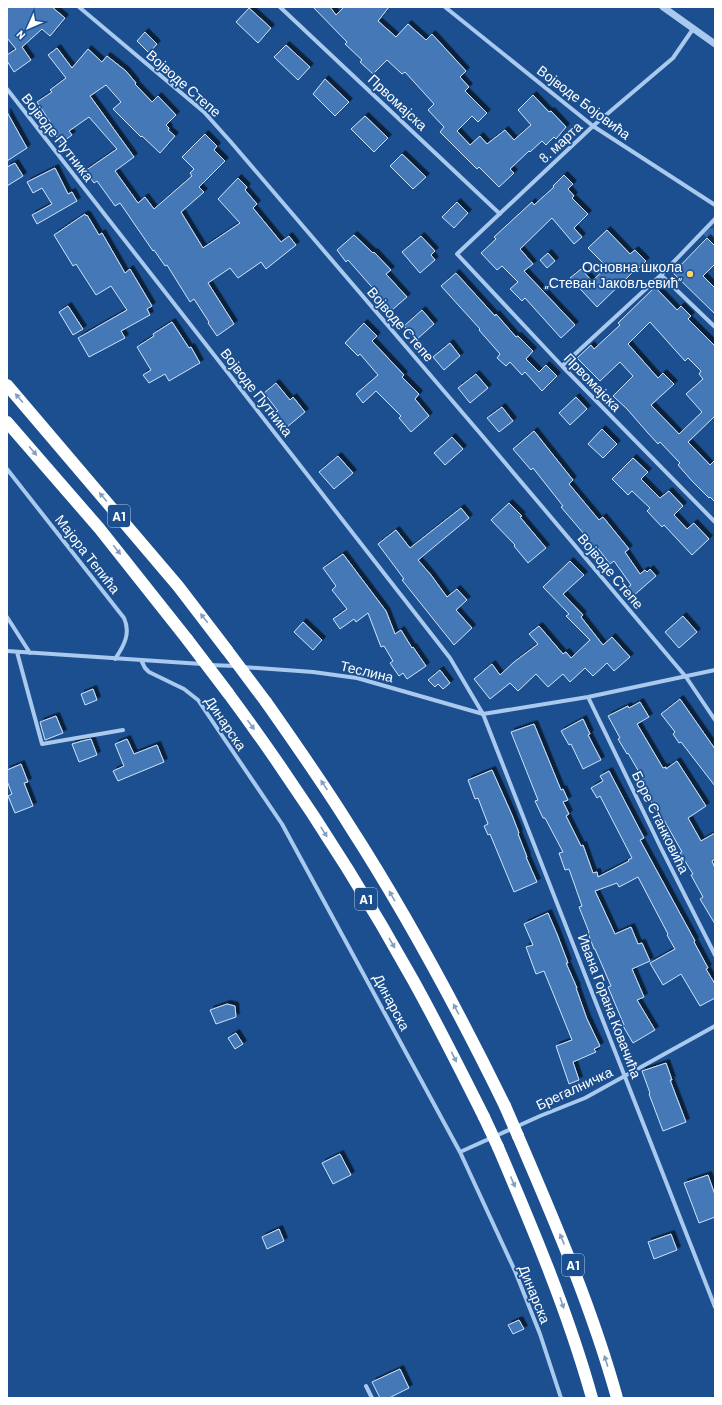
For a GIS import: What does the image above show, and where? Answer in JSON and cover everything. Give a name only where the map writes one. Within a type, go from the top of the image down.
[{"type":"highway","name":"A1","points":[[7,385],[178,586],[227,650],[266,702],[328,792],[388,887],[456,1010],[505,1106],[583,1292],[595,1325],[617,1398]]},
{"type":"highway","name":"A1","points":[[7,422],[88,516],[188,639],[262,740],[344,863],[413,980],[450,1048],[498,1147],[560,1298],[592,1398]]},
{"type":"street","name":"Војводе Степе","points":[[79,7],[204,112],[230,141],[686,677],[715,720]]},
{"type":"street","name":"Првомајска","points":[[280,7],[500,214]]},
{"type":"street","name":"Војводе Бојовића","points":[[445,7],[593,126],[715,205]]},
{"type":"street","points":[[663,7],[715,44]]},
{"type":"street","name":"8. марта","points":[[457,254],[593,126],[673,58],[693,29]]},
{"type":"street","name":"Војводе Путника","points":[[7,89],[450,658],[483,714]]},
{"type":"street","points":[[562,366],[661,275],[715,219]]},
{"type":"street","name":"Првомајска","points":[[457,254],[562,366],[715,522]]},
{"type":"street","points":[[661,275],[715,327]]},
{"type":"street","name":"Мајора Тепића","points":[[7,469],[124,618],[128,632],[123,645],[115,658]]},
{"type":"street","points":[[7,617],[30,653]]},
{"type":"street","name":"Теслина","points":[[7,651],[341,675],[380,684],[483,714],[588,697],[715,670]]},
{"type":"street","points":[[17,652],[42,744],[123,730]]},
{"type":"street","name":"Динарска","points":[[141,660],[149,672],[184,689],[198,700],[282,824],[460,1152],[515,1271],[540,1334],[561,1398]]},
{"type":"street","name":"Боре Станковића","points":[[588,697],[715,956]]},
{"type":"street","name":"Ивана Горана Ковачића","points":[[483,714],[715,1307]]},
{"type":"street","name":"Брегалничка","points":[[460,1152],[540,1116],[585,1098],[715,1026]]},
{"type":"street","points":[[366,1386],[372,1398]]},
{"type":"shaded area","points":[[715,228],[715,242],[713,244],[703,234],[709,229]]},
{"type":"building","points":[[7,7],[52,7],[65,18],[50,36],[42,29],[22,47],[31,60],[14,72],[7,61],[7,55],[16,49],[7,38]]},
{"type":"building","points":[[313,7],[330,7],[336,15],[344,7],[389,7],[378,21],[396,37],[408,24],[426,40],[432,34],[466,71],[460,77],[469,87],[465,91],[487,113],[478,122],[472,116],[457,131],[470,145],[480,136],[487,144],[505,130],[514,140],[531,125],[518,110],[533,95],[566,127],[556,139],[554,137],[546,145],[542,141],[530,152],[529,151],[510,169],[514,173],[499,187],[479,167],[477,169],[440,132],[444,127],[428,110],[434,104],[405,72],[402,74],[387,60],[373,74],[360,62],[362,60],[345,44],[347,42]]},
{"type":"building","points":[[249,8],[271,28],[258,43],[236,22]]},
{"type":"building","points":[[145,32],[157,44],[149,53],[137,41]]},
{"type":"building","points":[[286,45],[310,67],[298,80],[274,57]]},
{"type":"building","points":[[57,48],[72,68],[88,49],[102,62],[107,56],[126,71],[136,83],[135,84],[152,102],[158,96],[176,115],[166,125],[169,128],[168,130],[175,136],[160,153],[142,136],[141,137],[113,109],[121,102],[106,85],[90,96],[134,157],[115,171],[138,203],[145,197],[154,209],[192,176],[190,173],[194,169],[182,157],[205,134],[217,146],[214,150],[225,161],[199,187],[204,192],[181,212],[203,248],[240,223],[218,199],[238,178],[247,187],[245,190],[257,204],[253,208],[281,242],[289,236],[296,245],[266,269],[261,262],[238,278],[230,268],[208,283],[234,324],[217,336],[194,299],[190,302],[167,265],[165,266],[154,250],[153,251],[120,203],[115,206],[97,181],[94,183],[85,171],[117,149],[89,117],[69,131],[72,135],[61,143],[51,128],[53,126],[37,102],[52,92],[50,90],[66,78],[48,55]]},
{"type":"building","points":[[325,79],[349,102],[335,116],[313,94]]},
{"type":"building","points":[[7,112],[27,148],[7,161]]},
{"type":"building","points":[[365,116],[388,138],[374,152],[351,129]]},
{"type":"building","points":[[402,154],[426,177],[413,189],[390,166]]},
{"type":"building","points":[[15,163],[23,176],[7,186],[7,167]]},
{"type":"building","points":[[55,168],[68,194],[72,192],[77,201],[37,224],[32,215],[52,204],[42,188],[33,193],[27,182]]},
{"type":"building","points":[[564,175],[573,184],[568,189],[574,196],[572,198],[588,214],[574,228],[582,237],[574,244],[552,218],[520,249],[533,264],[524,271],[575,325],[561,338],[525,298],[522,301],[510,289],[518,282],[502,266],[497,270],[481,253],[496,239],[494,237],[532,202],[534,205],[554,187],[553,186]]},
{"type":"building","points":[[457,202],[468,213],[454,228],[442,217]]},
{"type":"building","points":[[85,214],[99,235],[102,233],[125,273],[130,269],[152,306],[147,309],[150,315],[121,331],[125,338],[89,357],[78,338],[127,310],[111,286],[96,295],[76,264],[73,266],[54,235]]},
{"type":"building","points":[[607,230],[630,254],[635,250],[646,261],[597,307],[570,278],[581,269],[592,281],[607,267],[588,248]]},
{"type":"building","points":[[354,235],[373,253],[374,252],[391,270],[386,274],[407,297],[392,310],[348,260],[346,262],[337,250]]},
{"type":"building","points":[[421,236],[435,251],[431,255],[435,260],[420,273],[402,252]]},
{"type":"building","points":[[707,238],[715,246],[715,264],[703,276],[715,288],[715,314],[673,273]]},
{"type":"building","points":[[548,253],[555,261],[547,268],[540,260]]},
{"type":"building","points":[[456,273],[495,316],[496,314],[516,337],[518,336],[533,351],[526,359],[539,372],[546,365],[557,376],[542,391],[525,372],[522,375],[510,362],[506,366],[497,358],[500,354],[479,330],[480,329],[441,286]]},
{"type":"building","points":[[655,287],[677,310],[681,306],[691,316],[688,319],[715,346],[715,416],[688,442],[710,465],[715,460],[715,502],[692,481],[678,465],[680,463],[660,442],[658,444],[627,409],[613,396],[633,376],[620,362],[600,381],[577,358],[591,345],[594,349],[620,325],[618,323]],"holes":[[[650,322],[685,361],[688,358],[701,371],[699,374],[703,379],[686,394],[702,412],[679,434],[651,405],[674,384],[663,373],[658,378],[628,344]]]},
{"type":"building","points":[[68,306],[83,329],[73,335],[59,312]]},
{"type":"building","points":[[422,310],[434,324],[416,340],[404,326]]},
{"type":"building","points":[[172,322],[189,348],[191,347],[200,363],[169,381],[165,374],[149,383],[143,375],[151,370],[137,347],[154,336],[153,334]]},
{"type":"building","points":[[364,323],[377,336],[372,341],[404,375],[402,377],[419,394],[415,399],[429,416],[411,432],[399,418],[401,416],[376,391],[363,403],[356,394],[378,375],[360,354],[358,356],[345,343]]},
{"type":"building","points":[[450,343],[460,356],[444,370],[433,357]]},
{"type":"building","points":[[476,374],[488,388],[470,403],[458,388]]},
{"type":"building","points":[[276,383],[290,400],[293,397],[305,412],[287,427],[275,412],[278,411],[264,393]]},
{"type":"building","points":[[576,397],[587,409],[570,425],[559,413]]},
{"type":"building","points":[[502,407],[513,421],[499,432],[487,418]]},
{"type":"building","points":[[602,429],[617,444],[603,458],[588,444]]},
{"type":"building","points":[[534,431],[573,480],[569,484],[599,520],[603,517],[629,549],[625,552],[640,574],[645,570],[647,572],[650,569],[656,576],[632,597],[626,589],[631,585],[614,561],[610,564],[596,546],[594,548],[561,507],[563,506],[533,468],[531,470],[513,449]]},
{"type":"building","points":[[452,437],[463,449],[445,465],[434,453]]},
{"type":"building","points":[[338,456],[353,473],[334,489],[319,472]]},
{"type":"building","points":[[633,458],[648,472],[641,479],[660,498],[669,491],[683,506],[674,515],[687,529],[694,523],[709,539],[692,555],[664,525],[662,527],[647,511],[650,508],[632,491],[628,495],[612,479]]},
{"type":"building","points":[[509,503],[522,516],[520,517],[546,548],[528,563],[514,546],[515,545],[491,520]]},
{"type":"building","points":[[461,508],[469,518],[418,560],[447,597],[457,589],[467,600],[456,610],[472,628],[454,645],[402,580],[404,579],[378,544],[396,530],[410,548]]},
{"type":"building","points":[[343,554],[386,611],[395,634],[401,630],[412,648],[413,647],[426,666],[407,679],[403,673],[399,676],[390,663],[393,661],[384,646],[381,647],[368,613],[356,622],[354,619],[340,629],[333,619],[347,609],[332,590],[336,586],[323,568]]},
{"type":"building","points":[[570,561],[584,575],[563,594],[583,615],[581,617],[603,645],[612,637],[630,657],[614,671],[607,663],[593,676],[585,668],[570,682],[563,674],[548,687],[536,674],[518,691],[510,683],[490,699],[474,679],[492,664],[500,675],[514,662],[538,644],[529,634],[539,626],[563,654],[566,652],[571,658],[590,640],[566,616],[569,614],[543,587]]},
{"type":"building","points":[[683,616],[697,632],[679,648],[665,632]]},
{"type":"building","points":[[303,622],[322,640],[313,650],[294,632]]},
{"type":"building","points":[[440,670],[450,683],[443,689],[438,684],[435,687],[428,680]]},
{"type":"building","points":[[93,689],[97,700],[85,705],[81,694]]},
{"type":"building","points":[[680,699],[715,749],[715,786],[681,742],[679,743],[673,734],[675,732],[661,714]]},
{"type":"building","points":[[640,702],[649,717],[637,724],[663,768],[666,767],[666,769],[677,761],[706,806],[688,818],[701,841],[715,833],[715,859],[712,861],[715,868],[715,924],[700,899],[703,897],[691,875],[693,874],[680,853],[682,852],[664,820],[662,821],[654,807],[640,781],[643,779],[618,739],[620,738],[608,716]]},
{"type":"building","points":[[56,716],[63,733],[45,740],[40,722]]},
{"type":"building","points":[[583,719],[590,734],[588,735],[601,760],[583,769],[571,744],[569,745],[561,731]]},
{"type":"building","points":[[534,724],[561,790],[563,789],[568,800],[563,802],[569,814],[566,816],[581,846],[583,845],[593,873],[597,872],[598,877],[632,858],[600,796],[597,798],[591,788],[603,781],[600,776],[609,771],[644,838],[640,840],[695,941],[694,942],[708,968],[706,969],[715,984],[715,998],[700,1006],[681,974],[663,985],[650,963],[675,949],[638,877],[619,887],[617,883],[595,891],[615,934],[631,927],[638,944],[642,943],[650,961],[632,969],[644,997],[637,1000],[655,1030],[633,1043],[623,1026],[624,1025],[608,987],[611,986],[588,933],[589,932],[579,907],[582,906],[569,869],[565,870],[559,853],[563,852],[535,801],[538,800],[511,732]]},
{"type":"building","points":[[91,739],[97,755],[79,762],[72,744]]},
{"type":"building","points":[[127,739],[134,754],[157,745],[164,762],[118,781],[113,771],[124,766],[115,744]]},
{"type":"building","points":[[21,764],[28,782],[24,783],[33,806],[15,813],[8,796],[12,794],[7,781],[7,770]]},
{"type":"building","points":[[492,770],[512,815],[526,857],[537,882],[514,892],[490,834],[488,835],[484,826],[488,824],[478,798],[475,799],[468,780]]},
{"type":"building","points":[[548,913],[568,963],[566,963],[577,988],[587,1019],[600,1046],[594,1049],[596,1052],[573,1062],[579,1080],[569,1084],[556,1046],[572,1040],[544,971],[536,974],[526,947],[533,945],[524,924]]},
{"type":"building","points":[[227,1004],[235,1006],[236,1017],[216,1024],[210,1010]]},
{"type":"building","points":[[236,1033],[243,1044],[235,1049],[228,1038]]},
{"type":"building","points":[[666,1063],[672,1080],[670,1080],[686,1122],[663,1131],[642,1071]]},
{"type":"building","points":[[340,1154],[351,1175],[333,1184],[322,1163]]},
{"type":"building","points":[[708,1175],[715,1195],[715,1217],[699,1223],[684,1183]]},
{"type":"building","points":[[279,1229],[284,1241],[267,1249],[262,1237]]},
{"type":"building","points":[[671,1234],[677,1250],[654,1259],[648,1242]]},
{"type":"building","points":[[519,1320],[524,1329],[513,1334],[508,1325]]},
{"type":"building","points":[[400,1369],[409,1388],[389,1398],[380,1398],[372,1382]]},
{"type":"place","name":"Основна школа „Стеван Јаковљевић”","points":[[690,274]]}]
